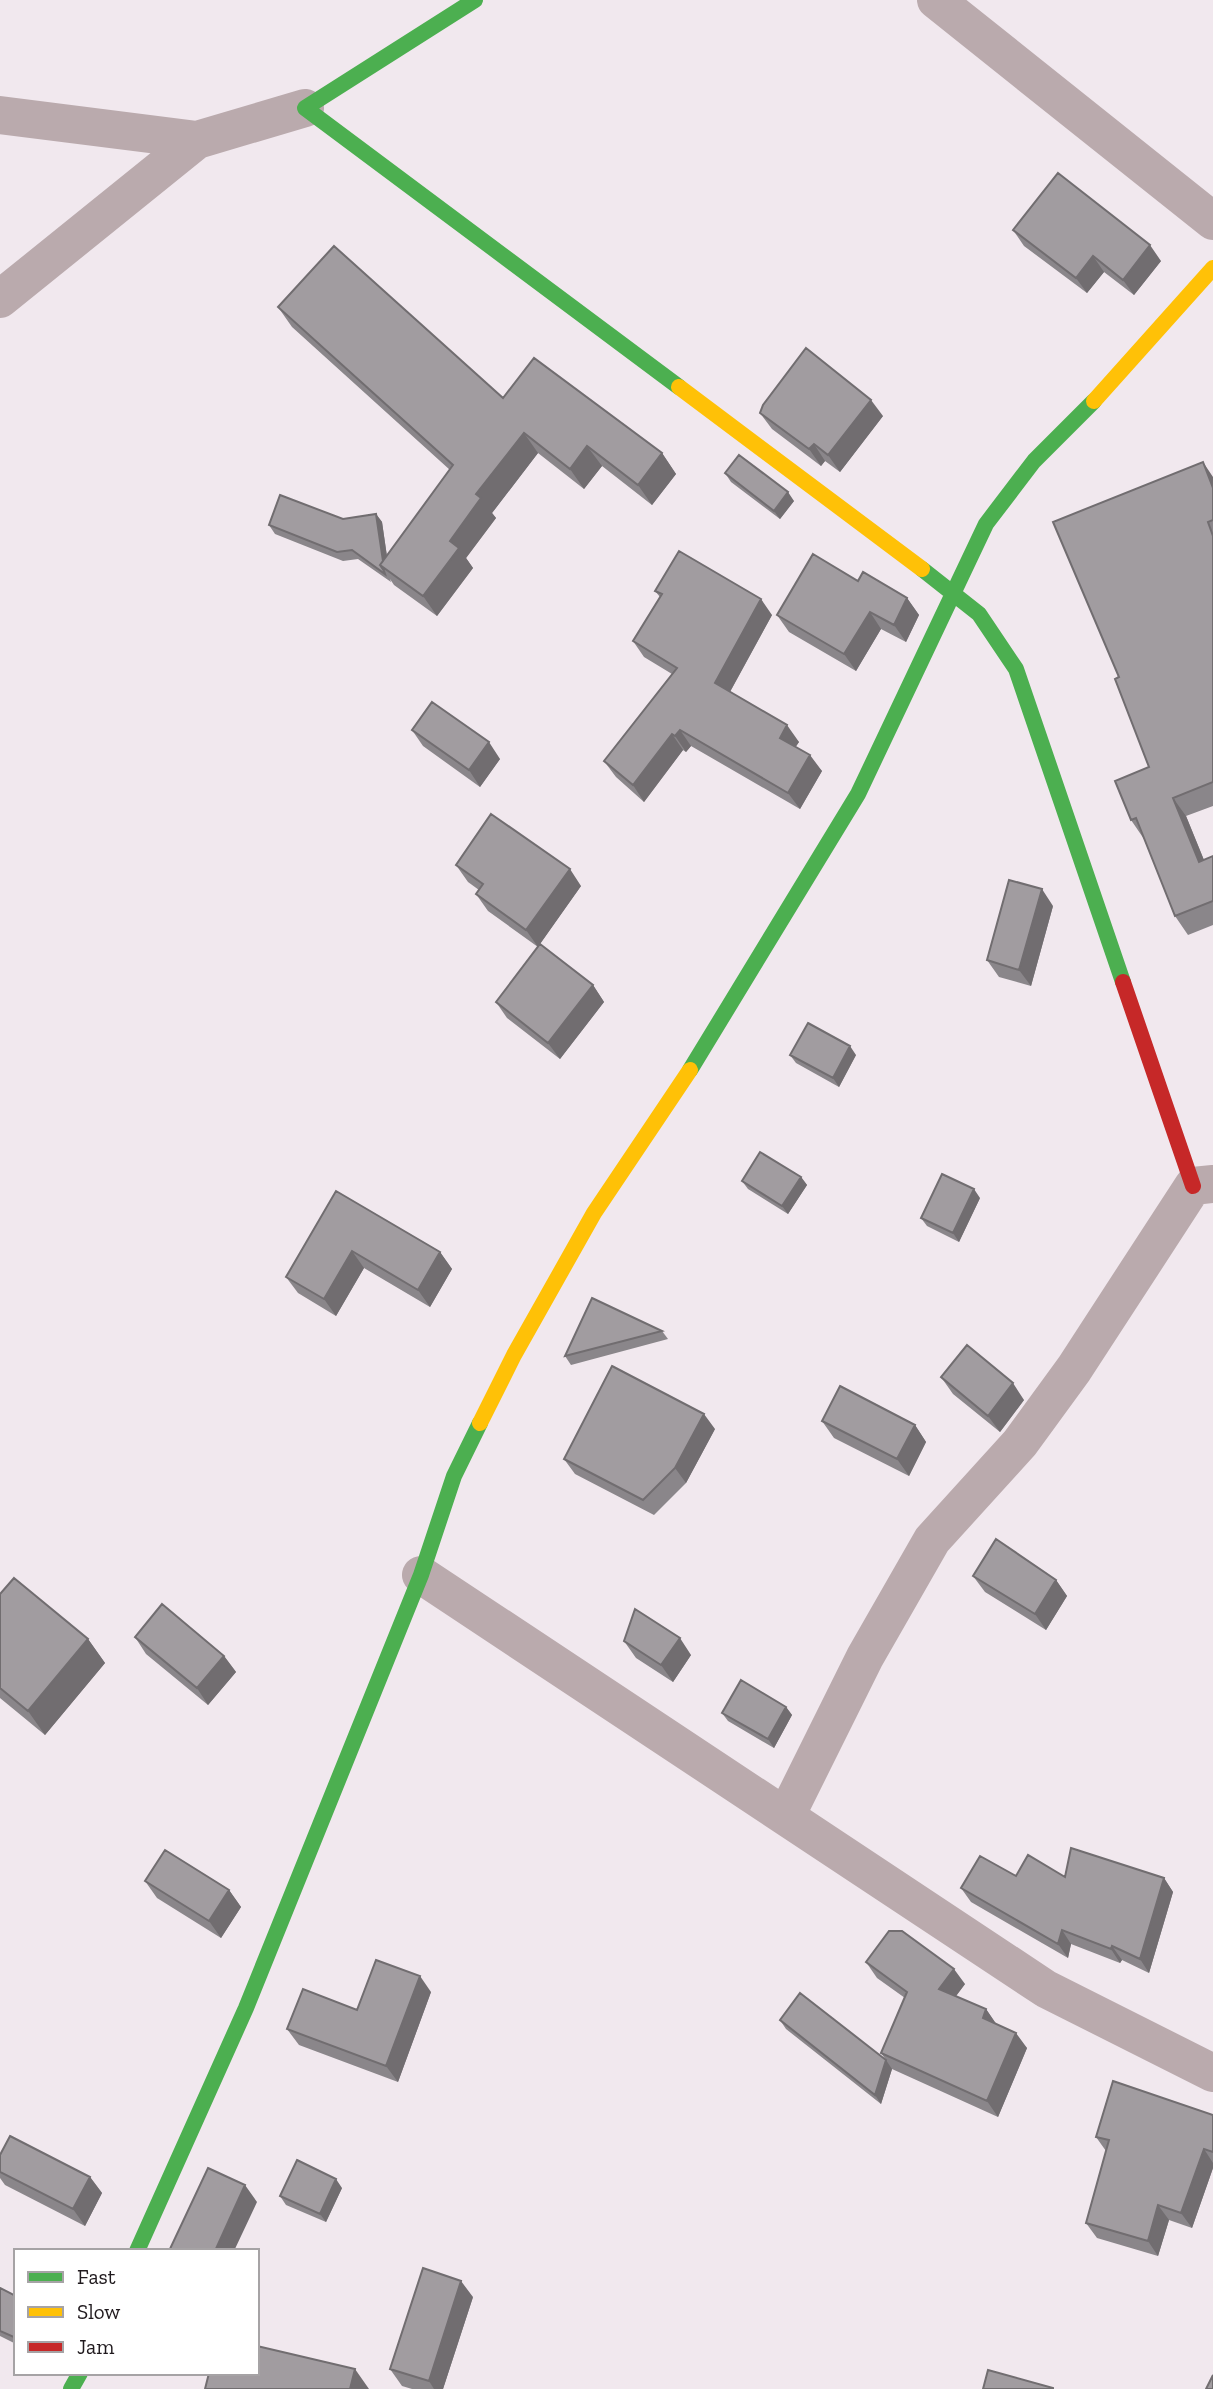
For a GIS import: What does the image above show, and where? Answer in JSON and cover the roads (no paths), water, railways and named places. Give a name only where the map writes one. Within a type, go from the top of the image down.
[{"type":"street","points":[[0,299],[197,140],[305,108],[475,0]]},
{"type":"street","points":[[936,0],[1213,221]]},
{"type":"street","points":[[305,108],[979,614],[1016,669],[1203,1185],[1020,1443],[932,1540],[865,1657],[786,1816]]},
{"type":"street","points":[[0,116],[197,140]]},
{"type":"street","points":[[138,2249],[246,2008],[421,1575],[454,1476],[514,1355],[594,1213],[704,1049],[858,794],[986,524],[1034,461],[1094,401],[1213,268]]},
{"type":"street","points":[[421,1575],[1046,1989],[1213,2073]]}]
